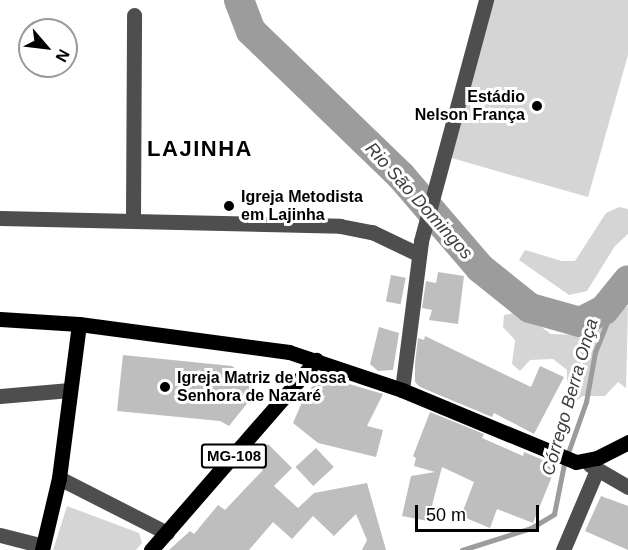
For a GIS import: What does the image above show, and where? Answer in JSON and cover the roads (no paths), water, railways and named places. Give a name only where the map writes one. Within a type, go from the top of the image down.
[{"type":"main road","points":[[0,319],[79,324],[270,348],[316,360],[402,390],[557,457],[586,464],[628,442]]},
{"type":"main road","points":[[43,548],[58,478],[79,324]]},
{"type":"main road","name":"MG-108","points":[[151,550],[316,360]]},
{"type":"street","points":[[402,390],[420,247],[486,0]]},
{"type":"street","points":[[133,219],[134,15]]},
{"type":"street","points":[[0,218],[133,219],[347,227],[420,247]]},
{"type":"street","points":[[0,396],[70,390]]},
{"type":"street","points":[[563,550],[586,464],[628,487]]},
{"type":"street","points":[[58,478],[167,533]]},
{"type":"street","points":[[0,535],[43,548]]},
{"type":"waterway","name":"Rio São Domingos","points":[[239,0],[251,31],[401,176],[480,268],[530,308],[580,322],[604,310],[628,280]]},
{"type":"waterway","name":"Córrego Berra Onça","points":[[462,550],[531,528],[554,514],[564,464],[586,402],[595,352],[617,297]]},
{"type":"place","name":"Estádio Nelson França","points":[[537,106]]},
{"type":"place","name":"Igreja Metodista em Lajinha","points":[[229,206]]},
{"type":"place","name":"Igreja Matriz de Nossa Senhora de Nazaré","points":[[165,387]]},
{"type":"district","name":"LAJINHA","points":[[200,149]]}]
